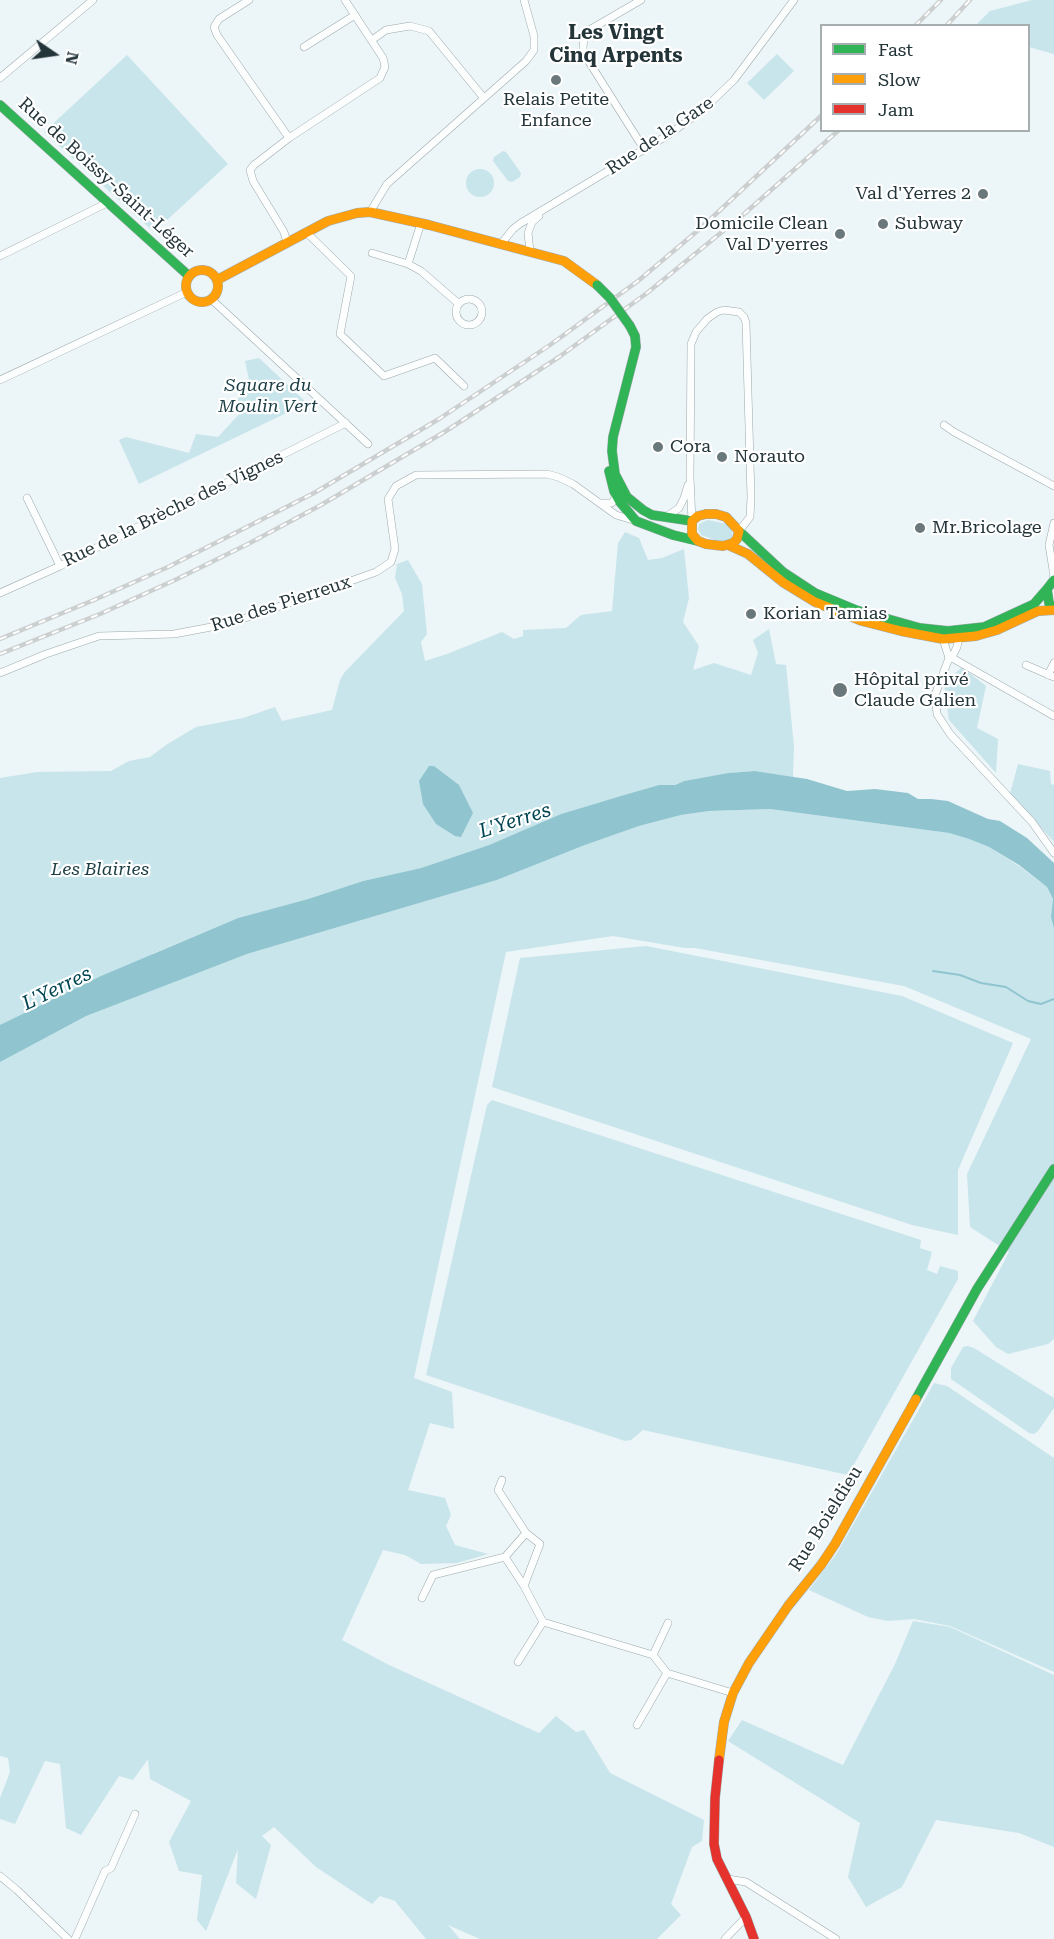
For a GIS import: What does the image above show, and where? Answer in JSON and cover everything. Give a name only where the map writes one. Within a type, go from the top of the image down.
[{"type":"main road","name":"Rue de Boissy-Saint-Léger","points":[[0,105],[189,276]]},
{"type":"main road","points":[[217,280],[328,221],[346,215],[370,212],[421,223],[564,261],[597,285],[610,298],[635,336],[636,347],[608,448],[609,470],[614,491],[636,521],[673,536],[716,546],[728,545],[748,554],[800,594],[830,609],[862,621],[943,639],[976,636],[997,630],[1038,612],[1054,609],[1048,599],[1051,583]]},
{"type":"main road","points":[[197,270],[207,270],[217,280],[217,291],[207,301],[197,302],[187,292],[189,276],[197,270]]},
{"type":"main road","points":[[616,420],[612,451],[615,474],[627,497],[652,515],[692,521],[698,516],[716,514],[732,522],[783,572],[815,593],[834,602],[920,628],[948,631],[984,627],[1035,604],[1051,583]]},
{"type":"main road","points":[[692,521],[692,534],[698,540]]},
{"type":"main road","points":[[728,545],[736,539],[739,531]]},
{"type":"main road","name":"Rue Boieldieu","points":[[754,1939],[746,1917],[717,1859],[714,1844],[713,1825],[724,1722],[733,1693],[749,1663],[788,1606],[835,1545],[977,1289],[1054,1169]]},
{"type":"street","points":[[0,78],[93,0]]},
{"type":"street","points":[[249,0],[219,19],[214,27],[217,35],[288,138]]},
{"type":"street","points":[[287,242],[284,232],[250,176],[250,170],[288,138],[380,78],[385,67],[383,58],[345,0]]},
{"type":"street","points":[[370,212],[387,184],[526,61],[534,50],[534,36],[524,0]]},
{"type":"street","points":[[641,0],[591,29],[584,38],[583,48],[584,54],[644,149]]},
{"type":"street","name":"Rue de la Gare","points":[[501,244],[521,223],[693,118],[723,92],[795,0]]},
{"type":"street","points":[[304,47],[355,15]]},
{"type":"street","points":[[372,40],[386,30],[410,26],[429,31],[483,98]]},
{"type":"street","points":[[0,256],[107,203]]},
{"type":"street","points":[[530,252],[528,233],[532,222],[550,207]]},
{"type":"street","points":[[408,264],[421,223]]},
{"type":"street","points":[[513,230],[524,233],[528,238]]},
{"type":"street","points":[[306,232],[351,276],[340,334],[384,376],[435,358],[464,386]]},
{"type":"street","points":[[372,254],[408,264],[421,271],[459,304]]},
{"type":"street","points":[[0,380],[187,292]]},
{"type":"street","points":[[211,299],[368,444]]},
{"type":"street","points":[[692,521],[691,344],[696,332],[707,319],[717,312],[724,310],[739,312],[746,323],[751,497],[750,517],[739,531]]},
{"type":"street","name":"Rue de la Brèche des Vignes","points":[[0,593],[60,566],[346,423]]},
{"type":"street","points":[[945,425],[1054,486]]},
{"type":"street","name":"Rue des Pierreux","points":[[0,673],[99,636],[174,634],[222,625],[376,572],[391,562],[395,549],[388,499],[396,486],[416,475],[547,474],[573,484],[600,503]]},
{"type":"street","points":[[666,518],[679,507],[690,480]]},
{"type":"street","points":[[600,503],[612,503],[615,498],[614,491]]},
{"type":"street","points":[[27,498],[60,566]]},
{"type":"street","points":[[600,503],[616,515],[636,521]]},
{"type":"street","points":[[1051,583],[1053,570],[1049,545],[1054,523]]},
{"type":"street","points":[[959,638],[935,695],[937,714],[950,734],[1032,822],[1054,853]]},
{"type":"street","points":[[943,639],[949,658],[1054,716]]},
{"type":"street","points":[[1026,665],[1051,676],[1054,663]]},
{"type":"street","points":[[502,1480],[498,1490],[526,1533],[540,1544],[524,1586]]},
{"type":"street","points":[[422,1598],[433,1575],[505,1557],[526,1533]]},
{"type":"street","points":[[505,1557],[543,1622],[653,1655],[667,1673],[733,1693]]},
{"type":"street","points":[[518,1662],[543,1622]]},
{"type":"street","points":[[653,1655],[668,1623]]},
{"type":"street","points":[[637,1725],[667,1673]]},
{"type":"street","points":[[75,1939],[105,1871],[111,1868],[135,1814]]},
{"type":"street","points":[[0,1876],[68,1939]]},
{"type":"street","points":[[728,1879],[746,1882],[836,1939]]},
{"type":"street","points":[[725,1939],[746,1917]]},
{"type":"green space","points":[[1032,0],[1054,0],[1054,54],[1030,47],[1030,24],[977,24],[990,11]]},
{"type":"green space","points":[[777,54],[794,71],[764,100],[747,83]]},
{"type":"green space","points":[[127,55],[228,164],[154,232],[44,132]]},
{"type":"green space","points":[[503,151],[521,173],[520,177],[512,182],[508,181],[493,161],[494,157]]},
{"type":"green space","points":[[480,169],[490,173],[494,183],[490,193],[480,197],[470,193],[466,183],[470,173]]},
{"type":"green space","name":"Square du Moulin Vert","points":[[259,358],[307,403],[139,484],[119,440],[126,437],[189,453],[196,434],[218,437],[242,411],[233,404],[250,385],[245,361]]},
{"type":"green space","points":[[708,520],[726,524],[731,529],[733,537],[721,542],[701,535],[698,529],[699,524]]},
{"type":"green space","name":"Les Blairies","points":[[625,532],[639,538],[648,560],[662,558],[684,549],[689,598],[683,622],[699,646],[693,670],[714,663],[751,675],[758,653],[753,640],[769,629],[776,664],[786,665],[794,747],[793,777],[755,771],[728,773],[684,781],[675,785],[659,785],[561,814],[489,845],[421,868],[363,881],[238,918],[152,954],[170,983],[247,954],[497,880],[639,826],[681,815],[709,811],[770,809],[949,833],[989,847],[1047,887],[1053,899],[1051,917],[1054,929],[1054,1339],[1048,1344],[1008,1354],[996,1347],[973,1321],[1009,1252],[970,1227],[967,1174],[1031,1039],[904,986],[695,948],[613,936],[506,952],[414,1378],[452,1392],[454,1429],[430,1423],[408,1490],[445,1498],[451,1515],[446,1526],[455,1545],[488,1554],[457,1563],[421,1564],[405,1555],[383,1550],[342,1640],[389,1665],[539,1733],[556,1716],[576,1732],[584,1730],[610,1773],[704,1820],[702,1841],[692,1847],[671,1904],[681,1915],[657,1939],[480,1939],[448,1925],[460,1939],[426,1939],[395,1901],[380,1896],[372,1904],[316,1867],[274,1827],[262,1836],[271,1845],[256,1899],[236,1883],[238,1849],[206,1931],[197,1920],[202,1875],[179,1871],[169,1842],[191,1801],[150,1779],[148,1759],[133,1780],[119,1776],[81,1835],[66,1828],[60,1764],[45,1761],[15,1824],[0,1819],[0,1798],[10,1772],[8,1758],[0,1756],[0,778],[37,772],[111,771],[129,761],[150,757],[196,727],[243,718],[275,707],[282,721],[332,710],[344,673],[404,611],[402,594],[395,578],[397,564],[408,560],[422,584],[427,634],[421,642],[425,661],[502,632],[514,639],[523,636],[523,630],[566,628],[581,615],[612,611],[618,543]]},
{"type":"green space","points":[[962,667],[986,686],[977,728],[998,739],[996,773],[949,720],[944,684]]},
{"type":"green space","points":[[1018,764],[1050,771],[1051,784],[1054,785],[1054,842],[1010,794]]},
{"type":"green space","points":[[646,946],[902,996],[1013,1043],[958,1170],[958,1235],[912,1225],[492,1087],[520,958]]},
{"type":"green space","points":[[492,1100],[921,1240],[920,1248],[932,1252],[927,1270],[937,1274],[940,1266],[958,1271],[958,1279],[848,1475],[643,1430],[631,1440],[625,1441],[426,1375],[487,1105]]},
{"type":"green space","points":[[968,1346],[1054,1398],[1054,1408],[1038,1431],[1034,1434],[1029,1433],[951,1379],[951,1368],[963,1347]]},
{"type":"green space","points":[[934,1383],[947,1386],[1054,1458],[1054,1672],[950,1626],[914,1619],[888,1621],[868,1617],[809,1590],[837,1553]]},
{"type":"green space","points":[[913,1621],[950,1627],[1054,1675],[1054,1847],[1019,1833],[936,1820],[902,1887],[866,1907],[848,1877],[860,1823],[728,1741],[742,1720],[843,1765],[895,1664]]},
{"type":"water","points":[[429,766],[434,766],[459,785],[473,813],[461,837],[455,836],[436,824],[423,804],[419,781]]},
{"type":"water","points":[[755,771],[807,779],[847,791],[875,789],[908,793],[918,799],[948,801],[988,819],[1000,821],[1027,838],[1054,863],[1054,929],[1051,917],[1053,899],[1047,887],[1019,865],[989,847],[969,839],[949,833],[770,809],[709,811],[681,815],[639,826],[497,880],[247,954],[86,1016],[0,1062],[0,1025],[101,976],[238,918],[363,881],[421,868],[489,845],[561,814],[659,785],[675,785],[684,781],[728,773]]},
{"type":"waterway","points":[[933,971],[960,975],[981,983],[1006,987],[1028,1001],[1041,1004],[1054,999]]},
{"type":"railway","points":[[917,24],[941,0]]},
{"type":"railway","points":[[948,24],[970,0]]},
{"type":"railway","points":[[0,639],[168,567],[314,493],[439,419],[550,345],[638,281],[702,227],[820,117]]},
{"type":"railway","points":[[0,654],[100,614],[248,544],[321,505],[446,431],[559,357],[647,293],[744,214],[837,132]]},
{"type":"traffic: fast","points":[[0,105],[189,276]]},
{"type":"traffic: fast","points":[[597,285],[610,298],[630,326]]},
{"type":"traffic: fast","points":[[630,326],[635,336],[636,347],[613,437],[615,474],[627,497],[643,510],[652,515],[692,521]]},
{"type":"traffic: fast","points":[[609,471],[614,491],[636,521],[673,535],[698,541]]},
{"type":"traffic: fast","points":[[739,531],[783,572],[815,593],[856,610],[920,628],[948,631],[984,627],[1034,604],[1047,589]]},
{"type":"traffic: fast","points":[[1054,580],[1047,589],[1049,603],[1054,608]]},
{"type":"traffic: fast","points":[[916,1399],[977,1289],[1054,1169]]},
{"type":"traffic: slow","points":[[217,280],[328,221],[370,212],[429,225],[564,261],[597,285]]},
{"type":"traffic: slow","points":[[202,270],[213,275],[218,286],[213,297],[202,302],[191,297],[186,286],[191,275],[202,270]]},
{"type":"traffic: slow","points":[[706,514],[726,517],[739,531],[737,539],[723,546],[698,541],[692,534],[692,521],[706,514]]},
{"type":"traffic: slow","points":[[728,545],[748,554],[784,583],[815,602],[862,621],[901,631],[943,639],[976,636],[997,630],[1038,611],[1054,610]]},
{"type":"traffic: slow","points":[[719,1760],[724,1722],[733,1693],[749,1663],[835,1544],[916,1399]]},
{"type":"traffic: jam","points":[[719,1760],[714,1844],[717,1859],[746,1917],[754,1939]]},
{"type":"place","name":"Relais Petite Enfance","points":[[556,80]]},
{"type":"place","name":"Val d'Yerres 2","points":[[983,194]]},
{"type":"place","name":"Subway","points":[[883,224]]},
{"type":"place","name":"Domicile Clean Val D'yerres","points":[[840,234]]},
{"type":"place","name":"Cora","points":[[658,447]]},
{"type":"place","name":"Norauto","points":[[722,457]]},
{"type":"place","name":"Mr.Bricolage","points":[[920,528]]},
{"type":"place","name":"Korian Tamias","points":[[751,614]]},
{"type":"place","name":"Hôpital privé Claude Galien","points":[[840,690]]},
{"type":"district","name":"Les Vingt Cinq Arpents","points":[[616,44]]},
{"type":"water label","name":"L'Yerres","points":[[515,821]]},
{"type":"water label","name":"L'Yerres","points":[[57,989]]}]
